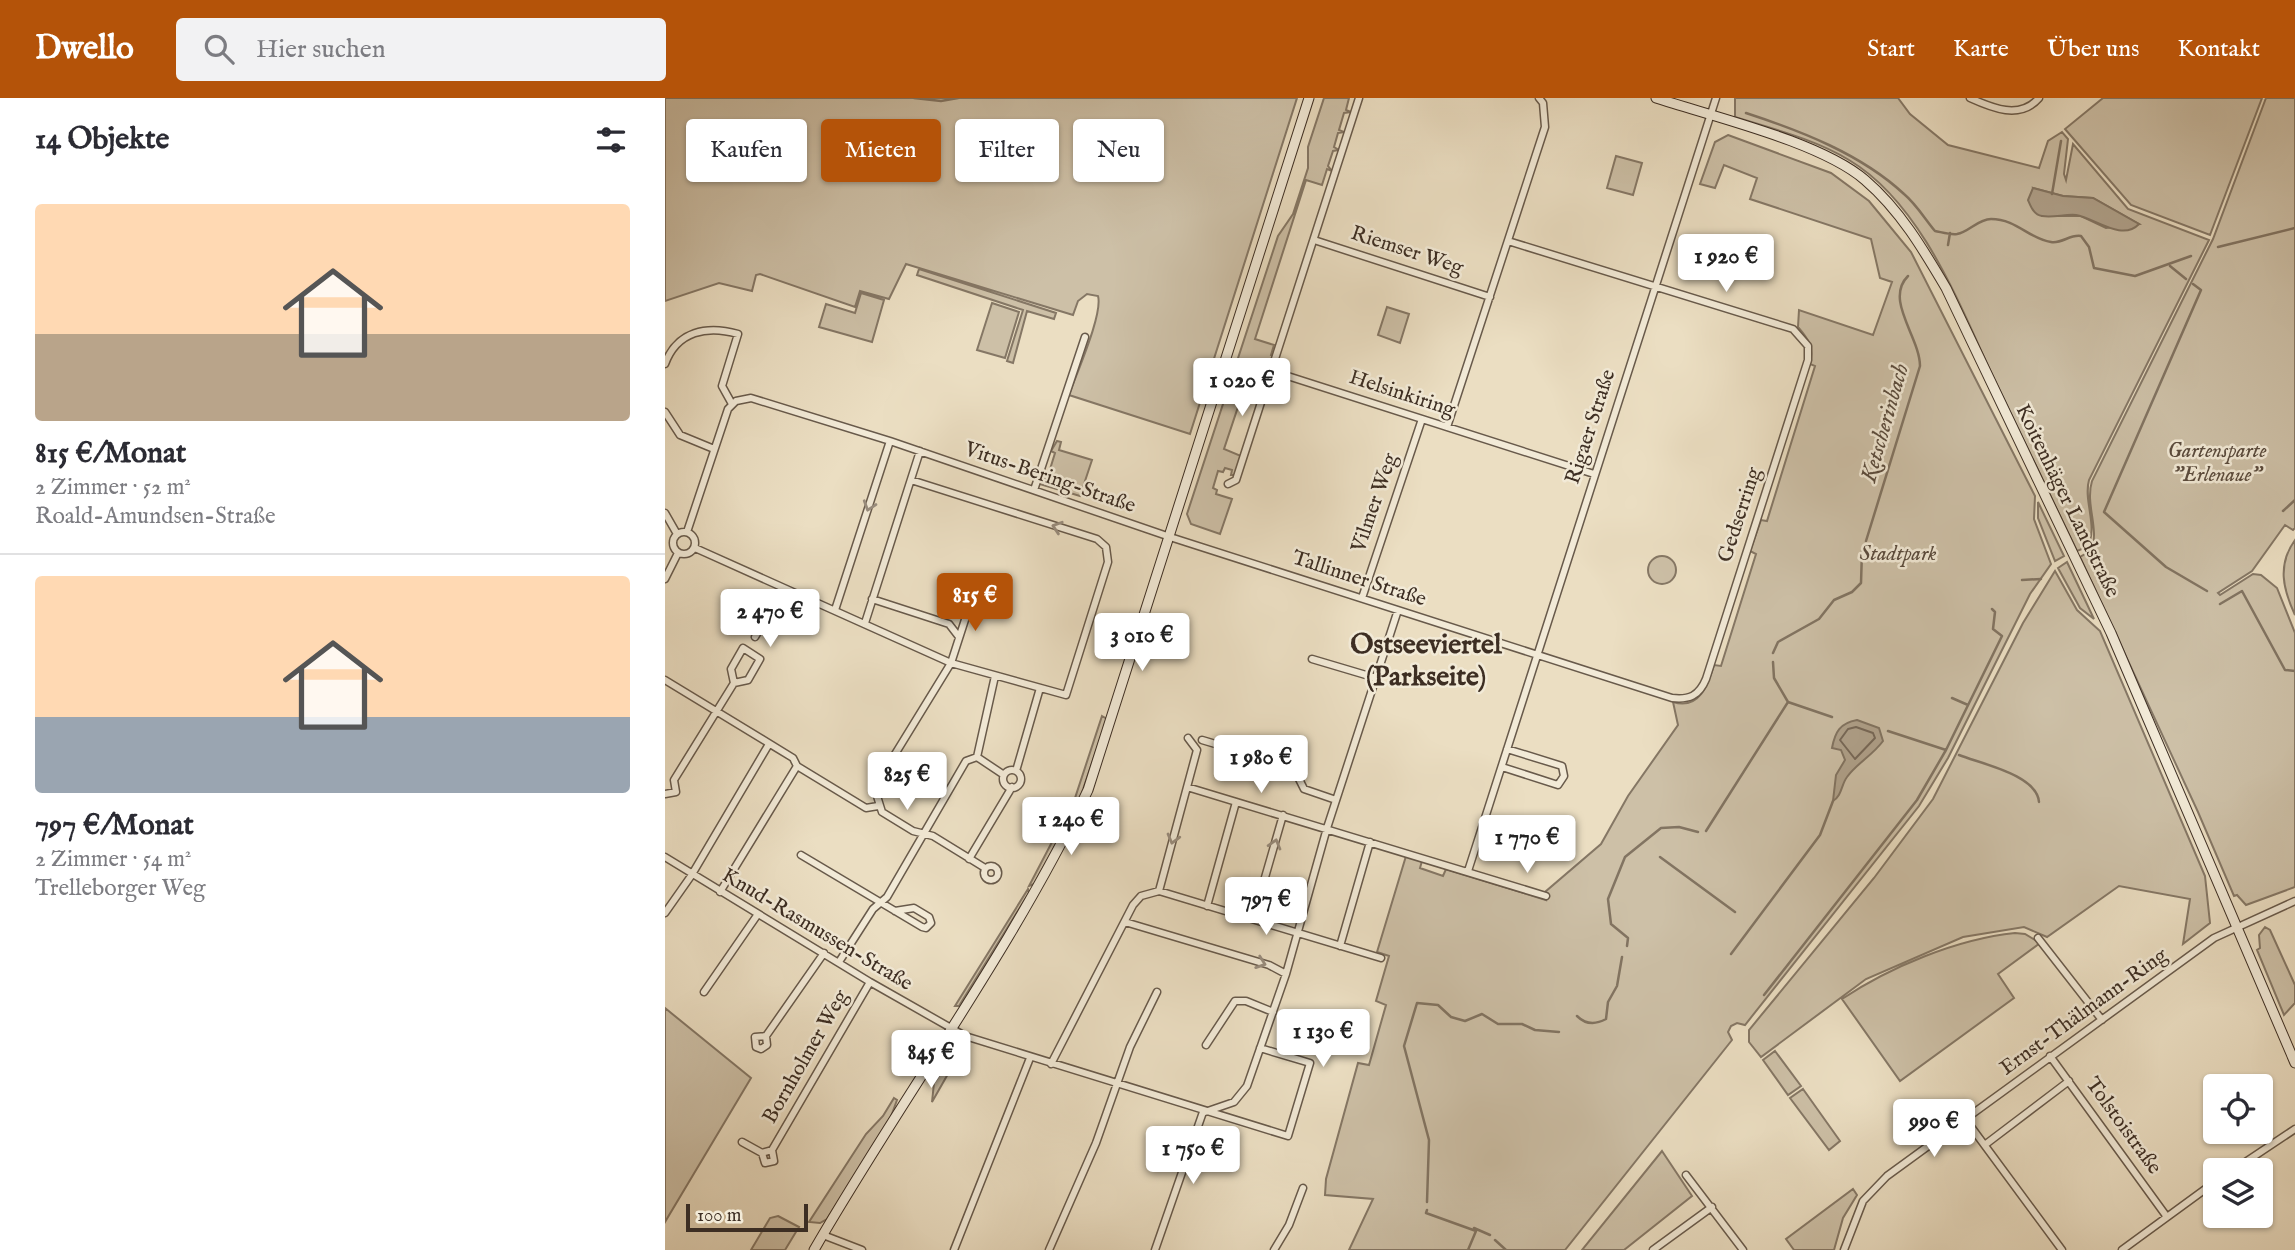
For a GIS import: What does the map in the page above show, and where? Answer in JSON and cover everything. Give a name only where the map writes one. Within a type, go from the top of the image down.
[{"type":"main road","points":[[814,1250],[952,1029],[1064,840],[1088,790],[1309,98]]},
{"type":"main road","name":"Koitenhäger Landstraße","points":[[1655,98],[1834,160],[1865,180],[1894,209],[1921,245],[1946,288],[2111,633],[2295,1063]]},
{"type":"street","points":[[1228,484],[1236,481],[1360,98]]},
{"type":"street","points":[[1447,427],[1545,127],[1543,103],[1539,98]]},
{"type":"street","name":"Rigaer Straße","points":[[1468,871],[1716,98]]},
{"type":"street","points":[[1970,98],[1995,109],[2009,111],[2031,106],[2039,98]]},
{"type":"street","name":"Riemser Weg","points":[[1314,240],[1490,297]]},
{"type":"street","points":[[1508,241],[1655,286]]},
{"type":"street","name":"Gedserring","points":[[1537,656],[1672,698],[1689,699],[1699,691],[1706,679],[1796,397],[1809,354],[1805,339],[1800,333],[1655,286]]},
{"type":"street","points":[[665,364],[669,352],[699,331],[716,327],[738,334],[722,386],[731,404],[687,532]]},
{"type":"street","points":[[1034,490],[1085,337]]},
{"type":"street","name":"Helsinkiring","points":[[1272,371],[1594,474]]},
{"type":"street","name":"Vitus-Bering-Straße","points":[[731,404],[751,398],[890,441],[1170,537]]},
{"type":"street","points":[[665,412],[680,435],[714,449]]},
{"type":"street","name":"Vilmer Weg","points":[[1362,598],[1422,419]]},
{"type":"street","points":[[835,610],[890,441]]},
{"type":"street","points":[[865,623],[920,451]]},
{"type":"street","name":"Vitus-Bering-Straße","points":[[911,480],[1097,539],[1106,547],[1108,562],[1066,695],[1041,688]]},
{"type":"street","points":[[665,513],[677,534]]},
{"type":"street","points":[[677,534],[687,532],[694,537],[695,548]]},
{"type":"street","points":[[677,534],[673,544],[678,553],[687,555],[695,548]]},
{"type":"street","name":"Tallinner Straße","points":[[1170,537],[1537,656]]},
{"type":"street","points":[[695,548],[951,663],[1041,688],[1016,771],[1021,780],[1012,787],[969,859]]},
{"type":"street","points":[[665,579],[678,553]]},
{"type":"street","points":[[755,638],[784,587]]},
{"type":"street","points":[[973,595],[951,663],[881,777],[877,806],[905,826],[933,836],[985,868]]},
{"type":"street","points":[[872,599],[950,624],[959,637]]},
{"type":"street","points":[[1155,1250],[1203,1112],[1223,1107],[1241,1096],[1260,1048],[1286,974],[1327,828],[1398,610]]},
{"type":"street","points":[[665,794],[676,792],[674,780],[734,683],[731,668],[743,648],[760,659],[748,680],[734,683]]},
{"type":"street","points":[[1312,659],[1376,678]]},
{"type":"street","points":[[977,757],[995,676]]},
{"type":"street","points":[[665,680],[793,758],[797,766],[866,808],[877,806]]},
{"type":"street","points":[[1159,891],[1197,750],[1188,738]]},
{"type":"street","points":[[1202,740],[1293,767],[1304,789],[1336,800]]},
{"type":"street","points":[[665,913],[691,876],[769,744]]},
{"type":"street","points":[[1501,767],[1557,785],[1564,776],[1562,766],[1507,749]]},
{"type":"street","points":[[977,757],[1004,775],[1005,784],[1012,787]]},
{"type":"street","points":[[839,962],[924,834],[966,761],[977,757]]},
{"type":"street","points":[[720,892],[797,766]]},
{"type":"street","points":[[1004,775],[1016,771]]},
{"type":"street","points":[[665,780],[674,780]]},
{"type":"street","points":[[1187,787],[1546,896]]},
{"type":"street","points":[[1207,906],[1236,802]]},
{"type":"street","points":[[1253,919],[1283,816]]},
{"type":"street","points":[[1340,946],[1370,842]]},
{"type":"street","points":[[801,855],[895,911],[924,928],[930,923],[929,917],[914,908],[895,911]]},
{"type":"street","name":"Knud-Rasmussen-Straße","points":[[665,857],[691,876],[969,1038],[1288,1136],[1310,1063],[1260,1048]]},
{"type":"street","points":[[1051,1064],[1132,905],[1141,896],[1159,891],[1381,958]]},
{"type":"street","name":"Ernst-Thälmann-Ring","points":[[1844,1250],[1863,1201],[1872,1190],[2050,1056],[2214,938],[2295,901]]},
{"type":"street","points":[[704,992],[758,914]]},
{"type":"street","points":[[1125,922],[1269,965],[1286,974]]},
{"type":"street","points":[[2038,938],[2102,1020]]},
{"type":"street","points":[[766,1036],[824,953]]},
{"type":"street","name":"Bornholmer Weg","points":[[742,1142],[762,1153],[772,1150],[870,982]]},
{"type":"street","points":[[1049,1250],[1096,1143],[1129,1046],[1157,992]]},
{"type":"street","points":[[1206,1045],[1235,1001],[1246,1001],[1273,1012]]},
{"type":"street","name":"Tolstoistraße","points":[[2050,1056],[2167,1217]]},
{"type":"street","points":[[955,1249],[1030,1058]]},
{"type":"street","points":[[1986,1144],[2069,1081]]},
{"type":"street","points":[[1966,1120],[2062,1250]]},
{"type":"street","points":[[2252,1158],[2295,1129]]},
{"type":"street","name":"Bornholmer Weg","points":[[762,1153],[764,1161],[770,1163],[775,1158],[772,1150]]},
{"type":"street","points":[[1686,1175],[1743,1250]]},
{"type":"street","points":[[1274,1250],[1289,1226],[1303,1188]]},
{"type":"street","points":[[2122,1250],[2203,1191]]},
{"type":"street","points":[[1653,1250],[1712,1207]]},
{"type":"street","points":[[823,1234],[862,1250]]},
{"type":"green space","points":[[665,98],[1297,98],[1190,434],[1069,395],[1097,316],[1098,296],[1087,294],[1078,301],[1073,315],[906,264],[889,299],[860,291],[855,307],[760,274],[756,275],[752,291],[719,283],[665,301]]},
{"type":"green space","points":[[1324,98],[1349,98],[1346,110],[1351,112],[1344,113],[1339,130],[1344,132],[1338,133],[1334,147],[1339,150],[1333,151],[1328,166],[1332,171],[1327,169],[1322,185],[1306,180],[1255,339],[1274,345],[1271,355],[1274,356],[1268,365],[1253,362],[1224,449],[1241,456],[1235,475],[1231,475],[1232,470],[1225,468],[1223,472],[1218,471],[1213,488],[1217,490],[1216,494],[1232,499],[1220,534],[1191,524],[1187,514],[1278,236],[1293,214],[1308,168],[1308,147]]},
{"type":"green space","points":[[1735,98],[1898,98],[1910,114],[1948,145],[2039,168],[2048,141],[2062,132],[2068,139],[2064,174],[2066,180],[2073,144],[2128,209],[2209,240],[2089,480],[2092,531],[2087,547],[2077,551],[1954,292],[1919,230],[1898,203],[1875,179],[1836,153],[1793,135],[1735,117]],"holes":[[[2033,188],[2063,196],[2093,198],[2139,224],[2106,228],[2081,216],[2042,216]]]},
{"type":"green space","points":[[2103,98],[2262,98],[2210,235],[2131,205],[2065,129]]},
{"type":"green space","name":"Gartensparte \"Erlenaue\"","points":[[2266,98],[2295,98],[2295,528],[2293,530],[2285,525],[2252,571],[2218,593],[2220,595],[2253,574],[2261,575],[2277,588],[2295,633],[2295,887],[2246,905],[2237,895],[2234,896],[2080,557],[2092,550],[2094,541],[2090,498],[2092,481],[2213,239]]},
{"type":"green space","name":"Stadtpark","points":[[1728,135],[1831,173],[1869,201],[1911,252],[2035,496],[2034,519],[2051,564],[2030,594],[1948,758],[1919,806],[1745,1025],[1737,1023],[1731,1026],[1728,1032],[1732,1040],[1565,1250],[1349,1250],[1373,1199],[1325,1195],[1326,1179],[1358,1063],[1369,1065],[1386,1005],[1376,1001],[1389,956],[1377,952],[1406,856],[1422,861],[1420,868],[1443,876],[1446,869],[1546,900],[1545,892],[1601,844],[1628,796],[1678,725],[1673,702],[1690,702],[1696,699],[1706,687],[1714,665],[1721,666],[1756,554],[1750,551],[1761,520],[1767,521],[1815,366],[1810,364],[1810,344],[1798,327],[1799,310],[1873,335],[1892,282],[1880,278],[1871,239],[1750,199],[1757,178],[1724,165],[1715,188],[1700,184],[1715,142]]},
{"type":"green space","points":[[1616,156],[1642,163],[1633,195],[1607,188]]},
{"type":"green space","points":[[919,269],[1056,313],[1054,319],[1027,311],[1013,363],[1007,361],[1023,310],[917,275]]},
{"type":"green space","points":[[861,293],[884,300],[872,342],[819,327],[826,304],[855,313]]},
{"type":"green space","points":[[992,303],[1019,312],[1005,358],[977,350]]},
{"type":"green space","points":[[1387,307],[1409,314],[1400,343],[1378,335]]},
{"type":"green space","points":[[1057,441],[1061,442],[1059,450],[1092,460],[1080,496],[1040,484],[1042,477],[1047,479],[1055,453],[1051,451]]},
{"type":"green space","points":[[2038,502],[2064,556],[2055,561],[2038,518]]},
{"type":"green space","points":[[2295,540],[2295,615],[2287,596],[2284,568],[2289,549]]},
{"type":"green space","points":[[1662,556],[1672,560],[1676,570],[1672,580],[1662,584],[1652,580],[1648,570],[1652,560]]},
{"type":"green space","points":[[2067,562],[2094,619],[2080,608],[2058,568]]},
{"type":"green space","points":[[2055,571],[2077,610],[2100,631],[2205,876],[2210,923],[2183,944],[2190,899],[2119,886],[2047,937],[2024,927],[1963,937],[1866,979],[1761,1057],[1749,1042],[1749,1030],[1874,878],[1933,799],[2023,623]]},
{"type":"green space","points":[[1102,716],[1107,719],[1078,804],[1034,884],[1029,886],[1075,798]]},
{"type":"green space","points":[[1028,889],[1029,893],[959,1006],[955,1006]]},
{"type":"green space","points":[[2265,927],[2270,930],[2295,985],[2295,1003],[2284,1015],[2257,950],[2260,948],[2259,935]]},
{"type":"green space","points":[[2015,933],[2025,934],[2040,943],[1998,974],[2014,998],[1900,1081],[1842,999],[1881,976],[1925,956],[1970,941]]},
{"type":"green space","points":[[665,1008],[751,1078],[665,1222]]},
{"type":"green space","points":[[962,1042],[965,1044],[932,1102],[934,1083]]},
{"type":"green space","points":[[1775,1051],[1801,1086],[1788,1095],[1763,1060]]},
{"type":"green space","points":[[1803,1089],[1840,1141],[1829,1150],[1790,1098]]},
{"type":"green space","points":[[894,1098],[897,1100],[889,1122],[827,1219],[820,1223],[809,1222],[866,1134],[883,1116]]},
{"type":"green space","points":[[1662,1151],[1692,1196],[1624,1250],[1582,1250]]},
{"type":"green space","points":[[1853,1189],[1857,1195],[1843,1218],[1834,1250],[1794,1250],[1786,1239]]},
{"type":"green space","points":[[778,1216],[799,1227],[785,1250],[751,1250],[770,1218]]},
{"type":"water","points":[[2033,188],[2063,196],[2093,198],[2139,224],[2125,231],[2076,215],[2039,215],[2028,200]]},
{"type":"water","points":[[1857,720],[1879,728],[1883,741],[1851,772],[1833,801],[1836,775],[1845,760],[1841,750],[1832,748],[1833,742],[1842,726]]},
{"type":"waterway","name":"Ketscherinbach","points":[[914,98],[941,101],[958,98]]},
{"type":"waterway","points":[[1746,113],[1809,136],[1869,167],[1908,198],[1935,231],[1957,234],[1991,219],[2016,225],[2051,242],[2081,236],[2089,247],[2094,268],[2135,276],[2191,256]]},
{"type":"waterway","points":[[2052,194],[2061,141]]},
{"type":"waterway","points":[[2218,247],[2295,228]]},
{"type":"waterway","name":"Ketscherinbach","points":[[1948,245],[1950,233]]},
{"type":"waterway","points":[[2170,266],[2186,279]]},
{"type":"waterway","name":"Ketscherinbach","points":[[1866,541],[1920,366],[1919,355],[1901,307],[1902,286],[1908,276]]},
{"type":"waterway","points":[[2193,284],[2201,290],[2104,512],[2166,567],[2207,591]]},
{"type":"waterway","points":[[2283,511],[2295,500]]},
{"type":"waterway","name":"Ketscherinbach","points":[[1773,653],[1778,642],[1819,619],[1834,600],[1852,592],[1861,583],[1862,551]]},
{"type":"waterway","points":[[2022,580],[2041,579]]},
{"type":"waterway","points":[[2220,604],[2242,591],[2285,670],[2295,671]]},
{"type":"waterway","points":[[1764,995],[1917,800],[1946,750],[2002,636],[1993,629],[1995,612],[1992,609]]},
{"type":"waterway","name":"Ketscherinbach","points":[[1706,831],[1788,702],[1774,678],[1773,662]]},
{"type":"waterway","points":[[1952,698],[1968,705]]},
{"type":"waterway","points":[[1788,702],[1832,717]]},
{"type":"waterway","points":[[1888,731],[1946,750]]},
{"type":"waterway","points":[[1959,755],[2019,778],[2036,793],[2039,802]]},
{"type":"waterway","points":[[1731,954],[1820,835],[1833,801]]},
{"type":"waterway","name":"Ketscherinbach","points":[[1627,946],[1628,938],[1611,924],[1608,899],[1625,857],[1661,828],[1679,827],[1698,832]]},
{"type":"waterway","points":[[1660,857],[1735,912]]},
{"type":"waterway","name":"Ketscherinbach","points":[[1577,1016],[1590,1023],[1606,1019],[1608,1002],[1617,986],[1622,957]]},
{"type":"waterway","name":"Ketscherinbach","points":[[1427,1202],[1429,1140],[1404,1046],[1417,1003],[1438,1005],[1451,1017],[1465,1021],[1482,1014],[1498,1024],[1522,1024],[1535,1030],[1559,1032]]},
{"type":"waterway","name":"Ketscherinbach","points":[[1427,1210],[1426,1213],[1476,1231],[1468,1250]]},
{"type":"waterway","points":[[1474,1228],[1490,1235]]},
{"type":"waterway","points":[[1495,1240],[1506,1250]]},
{"type":"district","name":"Ostseeviertel (Parkseite)","points":[[1426,661]]}]
